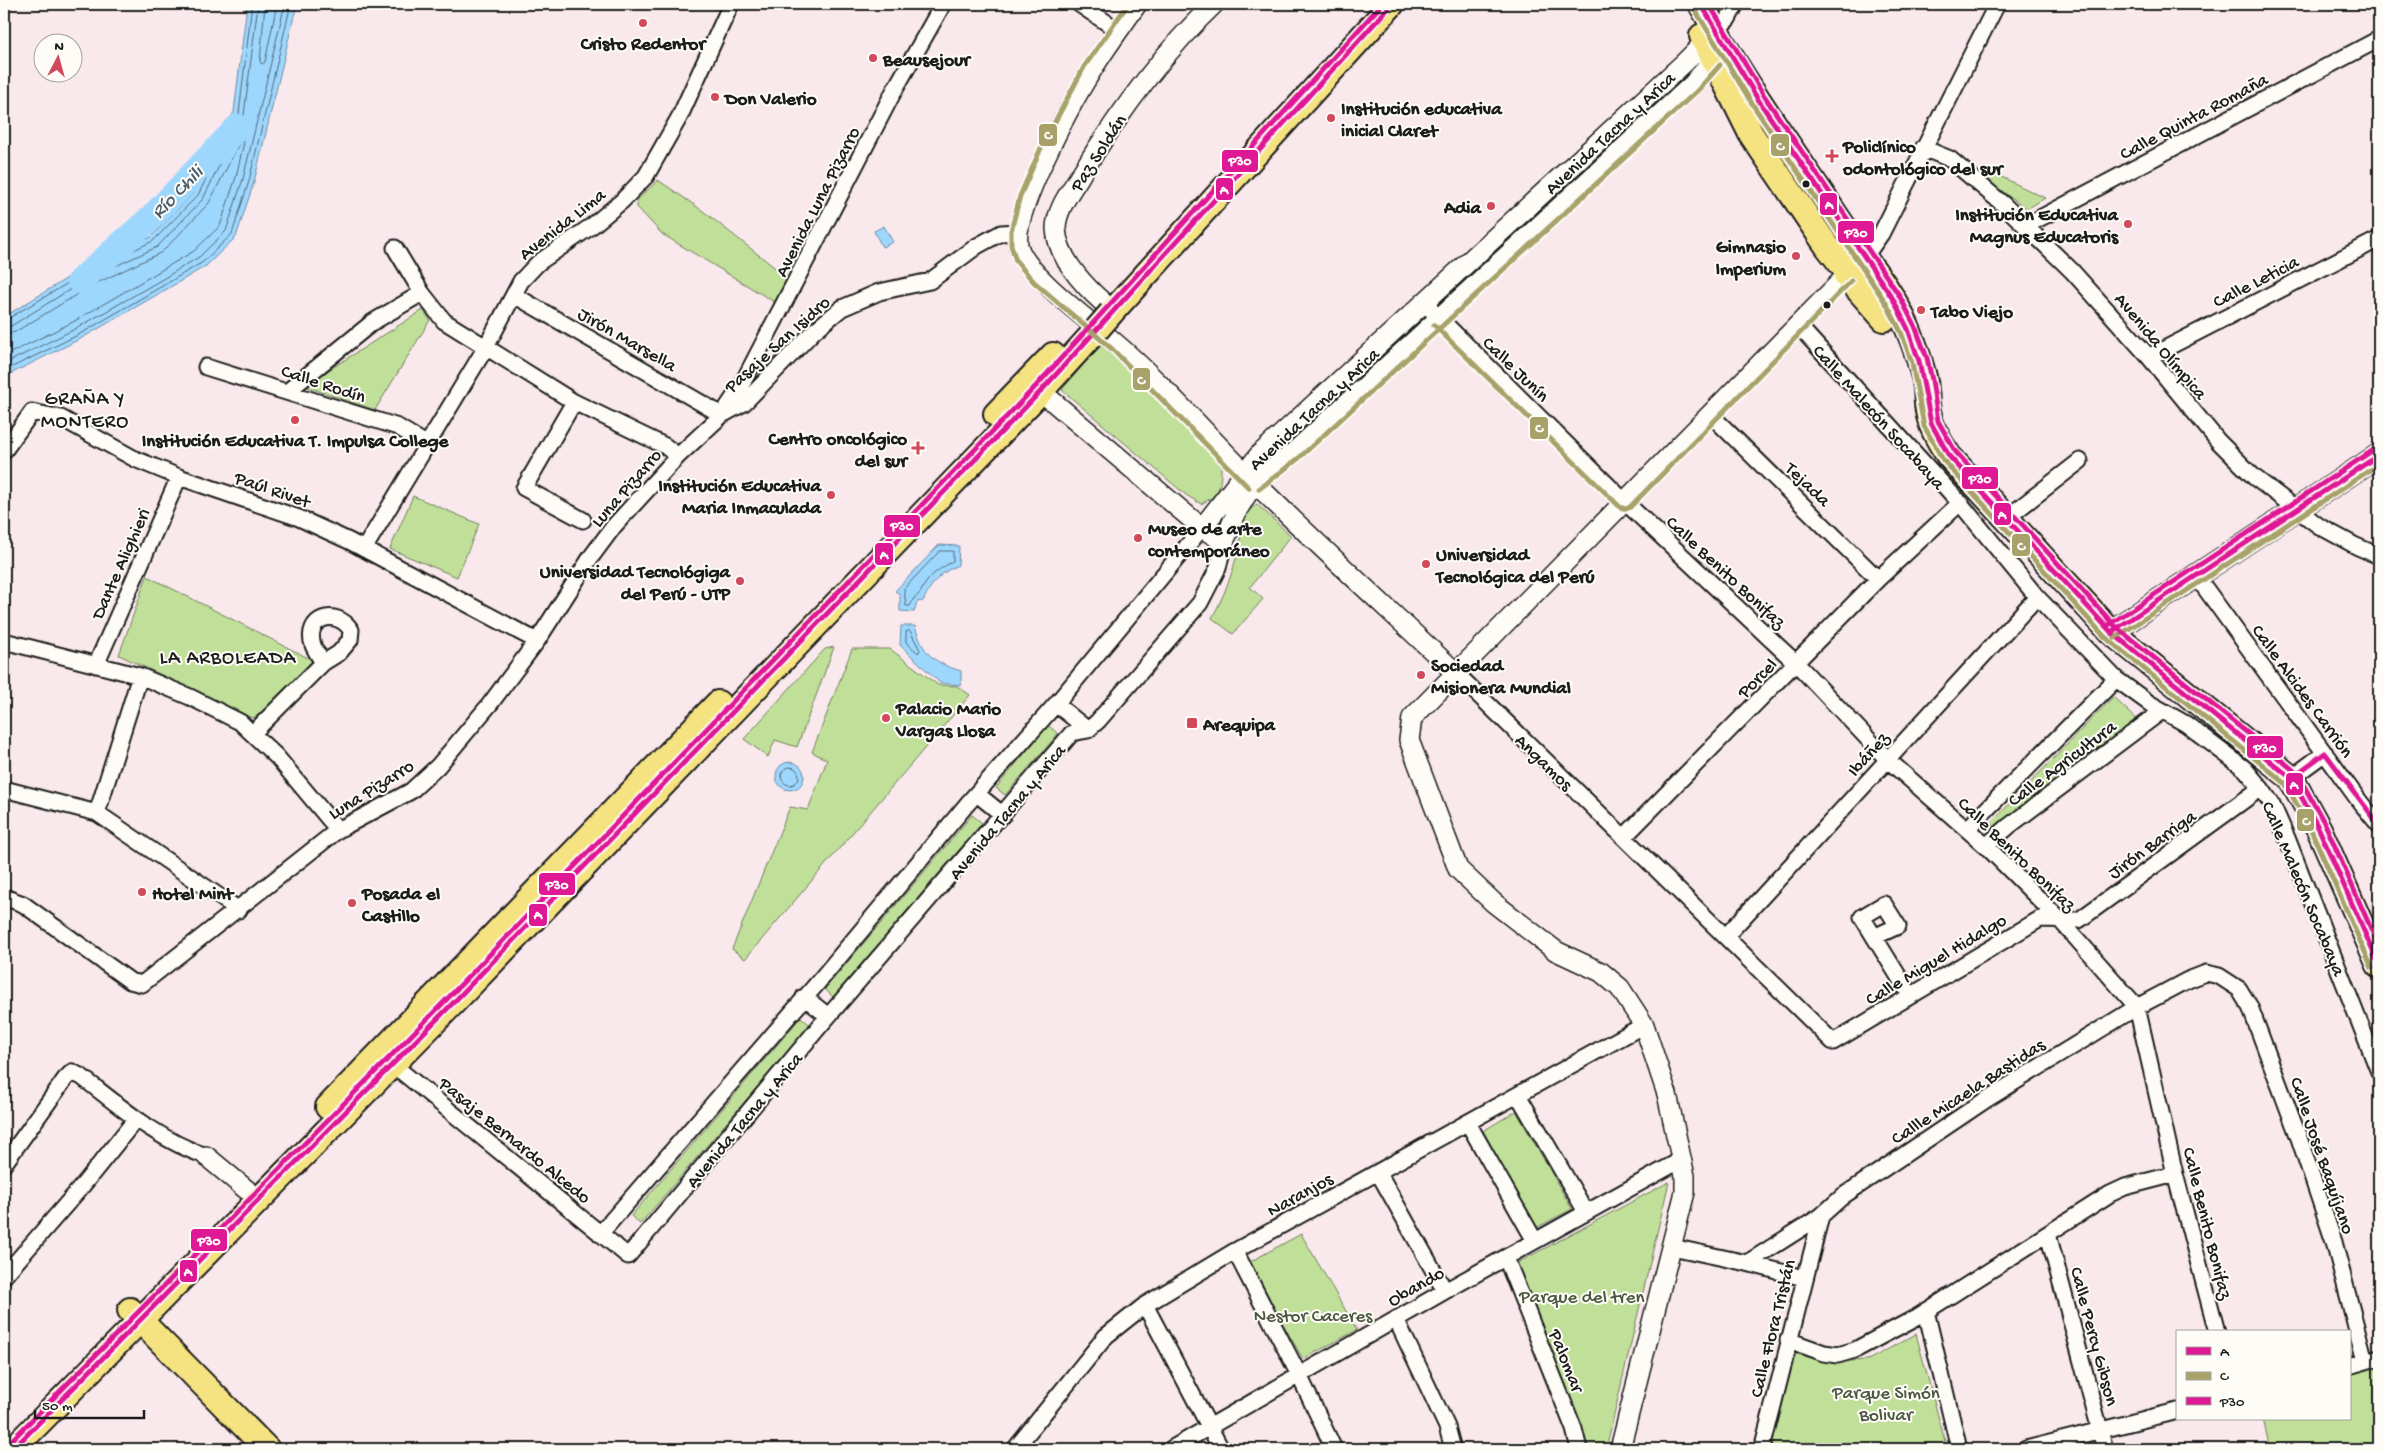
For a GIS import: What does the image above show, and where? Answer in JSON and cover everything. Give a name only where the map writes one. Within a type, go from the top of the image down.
[{"type":"main road","points":[[1107,308],[1371,4]]},
{"type":"main road","points":[[13,1449],[135,1315],[386,1059],[1035,386],[1392,4]]},
{"type":"main road","points":[[1685,4],[1717,39],[1864,258],[1880,276],[1911,333],[1924,377],[1928,411],[1938,440],[1949,456],[2008,517],[2111,632],[2291,778],[2319,829],[2379,961]]},
{"type":"main road","points":[[1701,4],[1717,39],[1751,134],[1827,246],[1884,319]]},
{"type":"main road","points":[[1846,276],[1916,354]]},
{"type":"main road","points":[[2111,632],[2198,577],[2379,455]]},
{"type":"main road","points":[[4,1436],[135,1315]]},
{"type":"main road","points":[[135,1315],[267,1449]]},
{"type":"street","name":"Avenida Lima","points":[[364,549],[486,347],[522,282],[538,263],[593,225],[646,176],[680,116],[731,4]]},
{"type":"street","name":"Avenida Luna Pizarro","points":[[722,415],[740,388],[782,311],[894,92],[943,4]]},
{"type":"street","points":[[1079,4],[1119,31]]},
{"type":"street","points":[[1018,232],[1027,198],[1052,144],[1091,70],[1137,4]]},
{"type":"street","name":"Paz Soldán","points":[[1107,308],[1066,259],[1060,247],[1056,226],[1063,204],[1111,127],[1190,27],[1214,4]]},
{"type":"street","points":[[1717,39],[1736,4]]},
{"type":"street","points":[[1620,1449],[1685,1192],[1685,1176],[1667,1094],[1644,1026],[1620,988],[1601,972],[1556,951],[1494,903],[1458,868],[1409,740],[1412,718],[1711,415],[1796,324],[1864,258],[1881,234],[1997,4]]},
{"type":"street","name":"Avenida Tacna y Arica","points":[[628,1256],[828,1016],[1072,733],[1088,730],[1098,721],[1200,603],[1218,568],[1224,542],[1259,455],[1717,39]]},
{"type":"street","name":"Avenida Tacna y Arica","points":[[600,1234],[1056,704],[1202,528],[1249,478],[1294,452],[1693,84],[1717,39]]},
{"type":"street","name":"Calle Quinta Romaña","points":[[2025,226],[2379,39]]},
{"type":"street","name":"Avenida Olímpica","points":[[1924,148],[1950,159],[2072,271],[2149,357],[2218,441],[2254,477],[2296,511],[2356,546],[2379,556]]},
{"type":"street","name":"Pasaje San Isidro","points":[[722,415],[744,403],[814,331],[842,308],[879,292],[930,280],[977,246],[1001,233],[1018,232]]},
{"type":"street","name":"Angamos","points":[[1018,232],[1018,243],[1022,257],[1040,277],[1117,344],[1249,478],[1456,673],[1833,1042]]},
{"type":"street","name":"Calle Leticia","points":[[2149,357],[2379,239]]},
{"type":"street","points":[[395,248],[422,292],[444,321],[574,402],[665,446],[678,456]]},
{"type":"street","points":[[288,391],[373,322],[422,292]]},
{"type":"street","name":"Jirón Marsella","points":[[514,295],[722,415]]},
{"type":"street","name":"Calle Junín","points":[[1424,304],[1625,502]]},
{"type":"street","name":"Calle Malecón Socabaya","points":[[1796,324],[1960,503],[2036,597],[2116,679],[2162,711],[2186,724],[2222,750],[2245,769],[2261,788],[2272,804],[2287,838],[2379,1072]]},
{"type":"street","name":"Calle Rodín","points":[[206,367],[288,391],[398,427],[426,444]]},
{"type":"street","points":[[1035,386],[1202,528],[1224,542]]},
{"type":"street","points":[[574,402],[524,488],[583,520]]},
{"type":"street","name":"Paúl Rivet","points":[[4,452],[32,412],[61,418],[135,459],[179,477],[299,518],[364,549],[537,641]]},
{"type":"street","name":"Luna Pizarro","points":[[4,897],[24,904],[130,981],[142,984],[239,910],[338,830],[411,791],[438,766],[490,704],[537,641],[591,557],[614,526],[678,456],[722,415]]},
{"type":"street","name":"Tejada","points":[[1711,415],[1878,579]]},
{"type":"street","points":[[2008,517],[2080,461]]},
{"type":"street","name":"Dante Alighieri","points":[[96,665],[179,477]]},
{"type":"street","name":"Calle Benito Bonifaz","points":[[1625,502],[1797,664],[1888,760],[1986,846],[2060,920],[2137,1007],[2175,1174],[2216,1330]]},
{"type":"street","name":"Porcel","points":[[1624,838],[1797,664],[1878,579],[1960,503]]},
{"type":"street","name":"Calle Alcides Carrión","points":[[2198,577],[2360,802],[2379,825]]},
{"type":"street","name":"Ibáñez","points":[[1726,936],[2036,597]]},
{"type":"street","points":[[4,641],[140,676],[232,718],[253,733],[277,757],[338,830]]},
{"type":"street","points":[[253,733],[324,663]]},
{"type":"street","points":[[97,812],[140,676]]},
{"type":"street","name":"Calle Agricultura","points":[[1967,829],[2116,679]]},
{"type":"street","points":[[1056,704],[1088,730]]},
{"type":"street","name":"Calle Agricultura","points":[[1986,846],[2009,826],[2162,711]]},
{"type":"street","points":[[2291,778],[2325,753]]},
{"type":"street","name":"Jirón Barriga","points":[[2060,920],[2079,920],[2261,788]]},
{"type":"street","points":[[4,789],[97,812],[239,910]]},
{"type":"street","points":[[977,794],[1003,815]]},
{"type":"street","name":"Calle Miguel Hidalgo","points":[[1833,1042],[2040,919],[2060,920]]},
{"type":"street","points":[[1874,937],[1910,995]]},
{"type":"street","name":"Callle Micaela Bastidas","points":[[1747,1263],[1821,1216],[1843,1196],[1987,1099],[2137,1007],[2188,980],[2206,973],[2219,976]]},
{"type":"street","name":"Calle José Baquíjano","points":[[2219,976],[2239,989],[2250,1007],[2299,1138],[2372,1359]]},
{"type":"street","points":[[804,997],[828,1016]]},
{"type":"street","name":"Naranjos","points":[[1015,1449],[1106,1336],[1146,1305],[1236,1251],[1644,1026]]},
{"type":"street","name":"Pasaje Bernardo Alcedo","points":[[386,1059],[628,1256]]},
{"type":"street","points":[[4,1164],[72,1072],[82,1077],[153,1132],[181,1148],[206,1156],[252,1196]]},
{"type":"street","points":[[1518,1095],[1586,1212]]},
{"type":"street","points":[[4,1276],[136,1119]]},
{"type":"street","points":[[1468,1123],[1535,1240]]},
{"type":"street","name":"Obando","points":[[1171,1449],[1535,1240],[1681,1160]]},
{"type":"street","points":[[1378,1172],[1445,1291]]},
{"type":"street","points":[[1788,1340],[1824,1353],[1838,1355],[1855,1350],[1926,1311],[2110,1194],[2125,1187],[2175,1174]]},
{"type":"street","name":"Calle Flora Tristán","points":[[1762,1449],[1788,1340],[1821,1216]]},
{"type":"street","name":"Calle Percy Gibson","points":[[2048,1234],[2105,1449]]},
{"type":"street","points":[[1672,1248],[1747,1263],[1804,1278]]},
{"type":"street","points":[[1236,1251],[1334,1449]]},
{"type":"street","name":"Palomar","points":[[1506,1258],[1574,1429],[1579,1449]]},
{"type":"street","points":[[1146,1305],[1221,1449]]},
{"type":"street","points":[[1926,1311],[1959,1449]]},
{"type":"street","points":[[1396,1319],[1447,1427],[1453,1449]]},
{"type":"street","points":[[2350,1366],[2372,1359]]},
{"type":"street","points":[[2026,1449],[2176,1411]]},
{"type":"green space","points":[[1989,171],[2045,198],[2027,209],[1989,182]]},
{"type":"green space","points":[[658,180],[703,211],[788,278],[776,303],[662,234],[637,207],[637,200]]},
{"type":"green space","points":[[423,310],[430,320],[375,410],[304,386]]},
{"type":"green space","points":[[1103,341],[1177,414],[1221,466],[1220,485],[1212,497],[1201,504],[1186,495],[1062,390]]},
{"type":"green space","points":[[413,496],[479,524],[457,577],[390,549]]},
{"type":"green space","points":[[1257,504],[1291,536],[1250,587],[1263,599],[1233,634],[1212,618],[1233,568],[1240,542],[1244,515]]},
{"type":"green space","points":[[147,576],[316,662],[259,715],[252,718],[119,655]]},
{"type":"green space","points":[[834,647],[797,747],[775,740],[768,757],[744,739],[825,649]]},
{"type":"green space","points":[[852,649],[890,649],[938,685],[957,686],[970,695],[745,959],[732,949],[790,807],[808,810],[827,760],[812,752]]},
{"type":"green space","points":[[2113,697],[2141,723],[1998,830],[1991,823]]},
{"type":"green space","points":[[1048,725],[1058,734],[1005,795],[996,788]]},
{"type":"green space","points":[[972,815],[982,823],[833,997],[825,989]]},
{"type":"green space","points":[[801,1017],[810,1025],[640,1224],[631,1216]]},
{"type":"green space","points":[[1516,1111],[1572,1209],[1536,1228],[1483,1131]]},
{"type":"green space","name":"Parque del tren","points":[[1669,1182],[1606,1449],[1583,1449],[1504,1270]]},
{"type":"green space","name":"Nestor Caceres","points":[[1301,1234],[1357,1330],[1303,1359],[1248,1263]]},
{"type":"green space","name":"Parque Simón Bolivar","points":[[1916,1334],[1947,1449],[1768,1449],[1788,1352],[1830,1362],[1868,1360]]},
{"type":"green space","points":[[2379,1367],[2379,1449],[2270,1449],[2263,1420],[2350,1420],[2350,1375]]},
{"type":"water","points":[[247,4],[297,4],[254,182],[236,237],[206,266],[82,338],[4,377],[4,317],[82,269],[151,237],[194,192],[234,112]]},
{"type":"water","points":[[884,226],[893,242],[882,247],[874,231]]},
{"type":"water","points":[[939,545],[959,546],[958,565],[946,571],[937,579],[923,601],[917,602],[914,612],[900,611],[900,594],[895,591]]},
{"type":"water","points":[[901,626],[915,626],[922,644],[931,656],[944,665],[961,671],[961,685],[940,683],[900,645]]},
{"type":"water","points":[[790,762],[800,766],[804,776],[800,786],[790,790],[780,786],[776,776],[780,766]]},
{"type":"waterway","name":"Río Chili","points":[[80,281],[154,215],[238,127]]},
{"type":"transit line","name":"C","points":[[1128,4],[1084,67],[1041,148],[1020,196],[1011,231],[1011,245],[1016,261],[1034,282],[1112,349],[1249,488]]},
{"type":"transit line","name":"P30","points":[[8,1444],[448,998],[1036,386],[1382,4]]},
{"type":"transit line","name":"A","points":[[13,1449],[453,1003],[1041,391],[1392,4]]},
{"type":"transit line","name":"A","points":[[1701,4],[1759,101],[1893,299],[1908,329],[1919,361],[1931,423],[1949,456],[2111,632],[2291,778],[2319,829],[2379,965]]},
{"type":"transit line","name":"P30","points":[[1709,4],[1765,97],[1899,295],[1915,326],[1927,358],[1938,421],[1955,451],[2116,627],[2297,773],[2326,826],[2379,947]]},
{"type":"transit line","name":"C","points":[[1694,8],[1753,105],[1886,303],[1901,332],[1912,363],[1924,426],[1943,460],[2105,637],[2285,783],[2312,832],[2372,968]]},
{"type":"transit line","name":"C","points":[[1259,489],[1299,458],[1698,90],[1720,65]]},
{"type":"transit line","name":"C","points":[[1434,325],[1620,507],[1626,509],[1851,281]]},
{"type":"transit line","name":"P30","points":[[2107,626],[2375,449]]},
{"type":"transit line","name":"A","points":[[2111,632],[2379,455]]},
{"type":"transit line","name":"C","points":[[2115,638],[2379,464]]},
{"type":"transit line","name":"A","points":[[2291,778],[2325,753],[2379,825]]},
{"type":"place","name":"Cristo Redentor","points":[[643,23]]},
{"type":"place","name":"Beausejour","points":[[873,58]]},
{"type":"place","name":"Don Valerio","points":[[715,97]]},
{"type":"place","name":"Institución educativa inicial Claret","points":[[1331,118]]},
{"type":"place","name":"Policlínico odontológico del sur","points":[[1832,156]]},
{"type":"place","name":"Adia","points":[[1491,206]]},
{"type":"place","name":"Institución Educativa Magnus Educatoris","points":[[2128,224]]},
{"type":"place","name":"Gimnasio Imperium","points":[[1796,256]]},
{"type":"place","name":"Tabo Viejo","points":[[1921,310]]},
{"type":"place","name":"Institución Educativa T. Impulsa College","points":[[295,420]]},
{"type":"place","name":"Centro oncológico del sur","points":[[918,448]]},
{"type":"place","name":"Institución Educativa Maria Inmaculada","points":[[831,495]]},
{"type":"place","name":"Museo de arte contemporáneo","points":[[1138,538]]},
{"type":"place","name":"Universidad Tecnológica del Perú","points":[[1426,564]]},
{"type":"place","name":"Universidad Tecnológiga del Perú - UTP","points":[[740,581]]},
{"type":"place","name":"Sociedad Misionera Mundial","points":[[1421,675]]},
{"type":"place","name":"Palacio Mario Vargas Llosa","points":[[886,718]]},
{"type":"place","name":"Arequipa","points":[[1192,723]]},
{"type":"place","name":"Hotel Mint","points":[[142,892]]},
{"type":"place","name":"Posada el Castillo","points":[[352,903]]},
{"type":"district","name":"GRAÑA Y MONTERO","points":[[85,408]]},
{"type":"district","name":"LA ARBOLEADA","points":[[228,656]]}]
